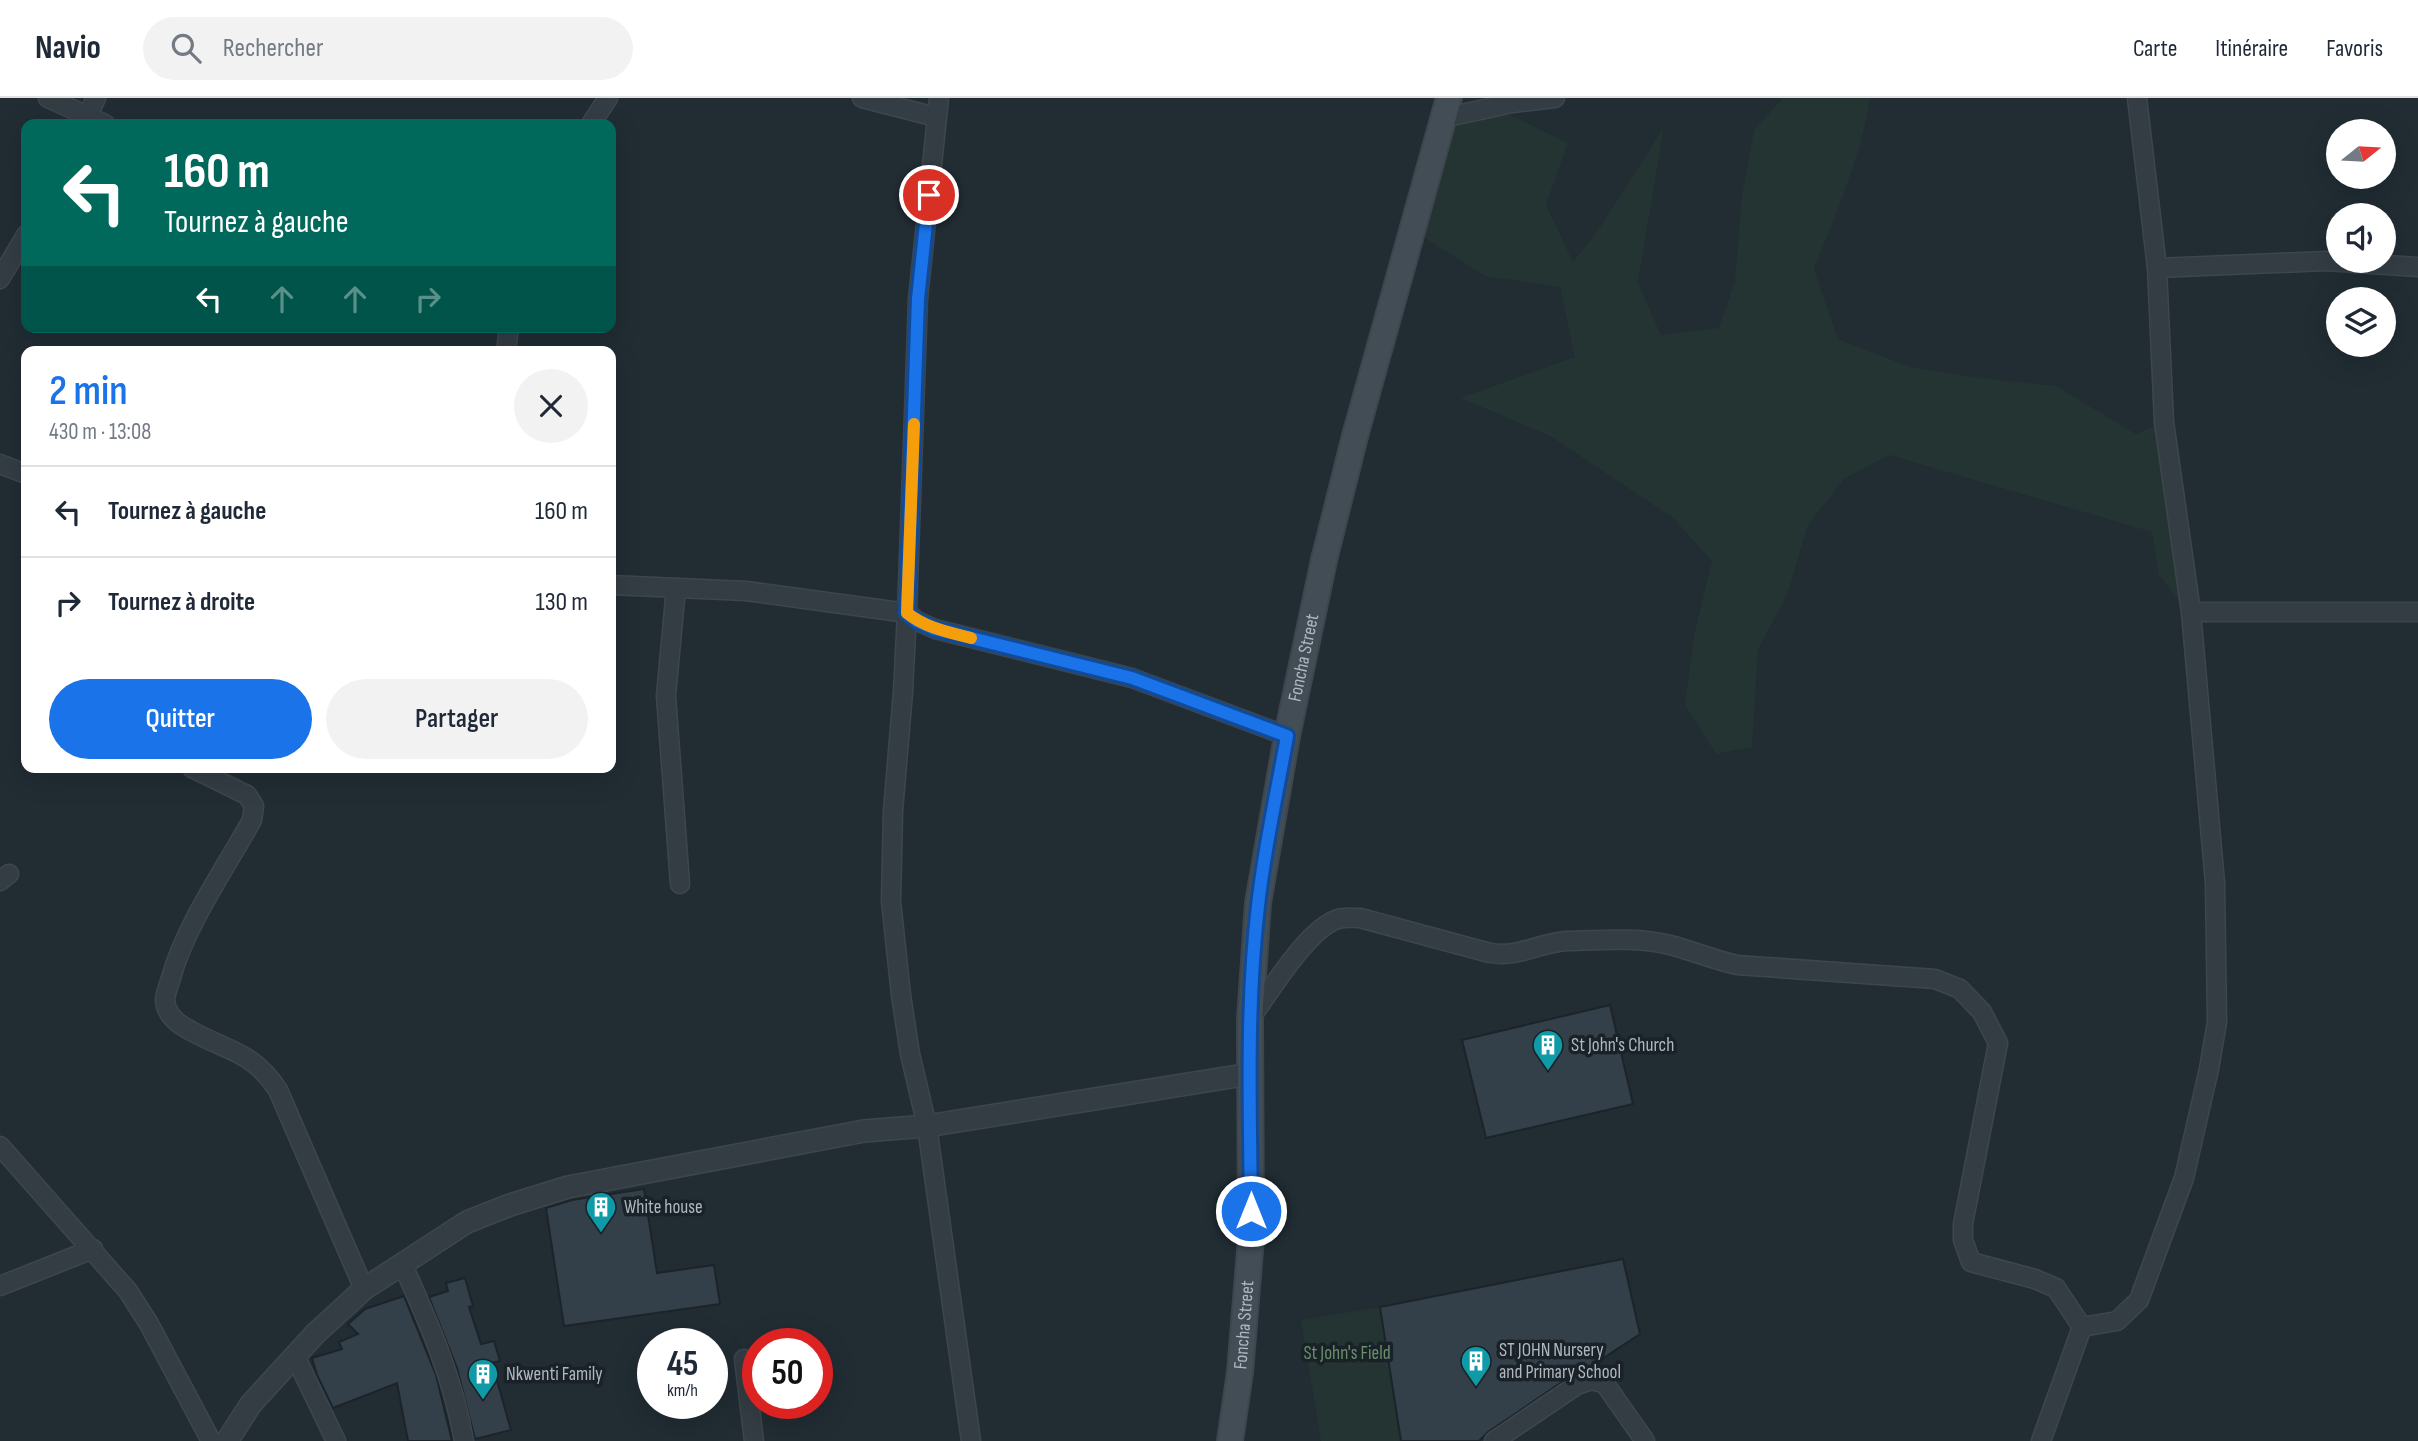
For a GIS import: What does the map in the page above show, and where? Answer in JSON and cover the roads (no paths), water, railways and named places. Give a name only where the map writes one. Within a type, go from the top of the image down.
[{"type":"main road","name":"Foncha Street","points":[[1230,1441],[1240,1372],[1251,1239],[1250,1019],[1258,903],[1287,736],[1324,560],[1446,108]]},
{"type":"street","points":[[48,98],[84,119]]},
{"type":"street","points":[[86,119],[96,98]]},
{"type":"street","points":[[595,119],[608,98]]},
{"type":"street","points":[[862,98],[936,117]]},
{"type":"street","points":[[939,98],[918,299],[904,692],[893,811],[891,901],[909,1054],[927,1126],[971,1441]]},
{"type":"street","points":[[1446,108],[1555,98]]},
{"type":"street","points":[[2082,1327],[2117,1321],[2139,1300],[2184,1178],[2217,1022],[2215,883],[2191,612],[2164,422],[2157,268],[2137,98]]},
{"type":"street","points":[[0,278],[21,243]]},
{"type":"street","points":[[2157,268],[2326,261],[2418,267]]},
{"type":"street","points":[[0,464],[21,472]]},
{"type":"street","points":[[616,585],[746,591],[907,613],[935,629],[1132,678],[1287,736]]},
{"type":"street","points":[[676,588],[666,696],[680,884]]},
{"type":"street","points":[[2191,612],[2418,612]]},
{"type":"street","points":[[202,773],[247,795],[254,806],[252,820],[185,939],[165,999],[169,1014],[185,1028],[251,1059],[267,1073],[278,1090],[364,1289]]},
{"type":"street","points":[[1250,1019],[1308,941],[1322,928],[1339,919],[1360,918],[1506,956],[1564,941],[1643,941],[1669,945],[1737,965],[1935,979],[1960,989],[1982,1012],[1998,1044],[1963,1224],[1963,1240],[1971,1262],[2035,1279],[2056,1289],[2082,1327]]},
{"type":"street","points":[[227,1441],[251,1404],[295,1356],[364,1289],[467,1223],[510,1205],[568,1187],[864,1131],[927,1126],[1250,1074]]},
{"type":"street","points":[[0,1146],[128,1291],[149,1324],[211,1441]]},
{"type":"street","points":[[0,1286],[93,1249]]},
{"type":"street","points":[[402,1263],[438,1341],[464,1441]]},
{"type":"street","points":[[2041,1441],[2082,1327]]},
{"type":"street","points":[[295,1356],[336,1441]]},
{"type":"street","points":[[1494,1441],[1577,1385],[1592,1380],[1605,1384],[1645,1441]]},
{"type":"street","points":[[751,1419],[754,1441]]},
{"type":"place","name":"St John's Church","points":[[1548,1072]]},
{"type":"place","name":"White house","points":[[601,1234]]},
{"type":"place","name":"ST JOHN Nursery and Primary School","points":[[1476,1388]]},
{"type":"place","name":"Nkwenti Family","points":[[483,1401]]},
{"type":"park label","name":"St John's Field","points":[[1347,1353]]}]
